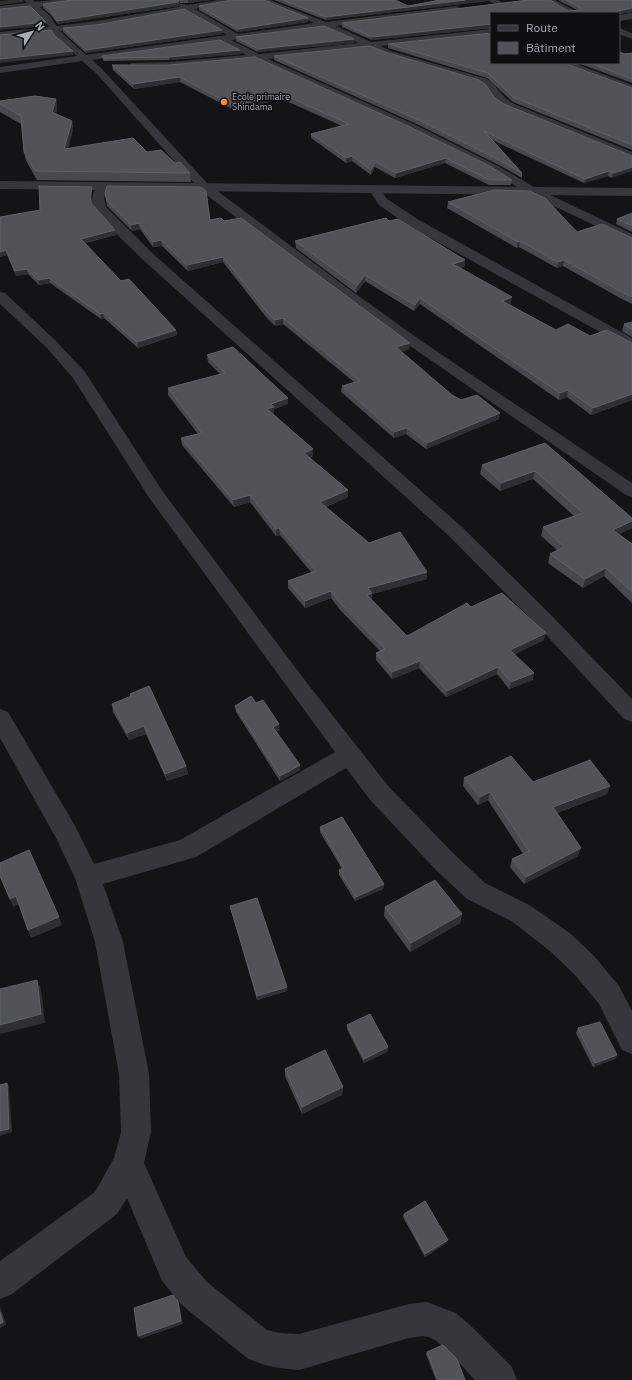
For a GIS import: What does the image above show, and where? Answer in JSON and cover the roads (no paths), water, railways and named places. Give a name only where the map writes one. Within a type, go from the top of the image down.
[{"type":"street","points":[[0,9],[32,2],[74,0]]},
{"type":"street","points":[[171,0],[188,8],[237,37]]},
{"type":"street","points":[[0,35],[53,29],[233,0]]},
{"type":"street","points":[[263,0],[393,54],[483,81],[491,86],[498,98],[508,105],[632,156]]},
{"type":"street","points":[[549,0],[573,12]]},
{"type":"street","points":[[32,2],[46,18],[53,29],[87,61],[204,187],[341,290],[418,345],[632,491]]},
{"type":"street","points":[[488,3],[504,3]]},
{"type":"street","points":[[427,4],[438,11],[461,20]]},
{"type":"street","points":[[0,70],[87,61],[222,39],[463,8]]},
{"type":"street","points":[[620,18],[632,16]]},
{"type":"street","points":[[473,24],[490,32]]},
{"type":"street","points":[[620,31],[632,36]]},
{"type":"street","points":[[123,66],[170,65],[372,46],[490,32]]},
{"type":"street","points":[[222,39],[256,57],[414,128],[494,168],[532,191],[632,239]]},
{"type":"street","points":[[87,61],[104,65]]},
{"type":"street","points":[[568,64],[632,89]]},
{"type":"street","points":[[0,184],[102,187],[632,192]]},
{"type":"street","points":[[102,187],[98,198],[100,208],[131,240],[456,532],[543,619],[632,714]]},
{"type":"street","points":[[375,190],[383,202],[414,223],[632,344]]},
{"type":"street","points":[[0,296],[51,344],[79,375],[156,495],[349,755],[380,794],[417,835],[476,891],[522,914],[561,943],[586,966],[609,995],[632,1040]]},
{"type":"street","points":[[0,718],[65,831],[88,877],[109,942],[134,1074],[136,1132],[128,1164],[106,1203],[0,1282]]},
{"type":"street","points":[[88,877],[187,849],[349,755]]},
{"type":"street","points":[[128,1164],[174,1269],[195,1294],[260,1346],[280,1351],[299,1352],[335,1344],[409,1321],[427,1319],[444,1326],[454,1334],[498,1380]]},
{"type":"place","name":"Ecole primaire Shindama","points":[[224,102]]}]
